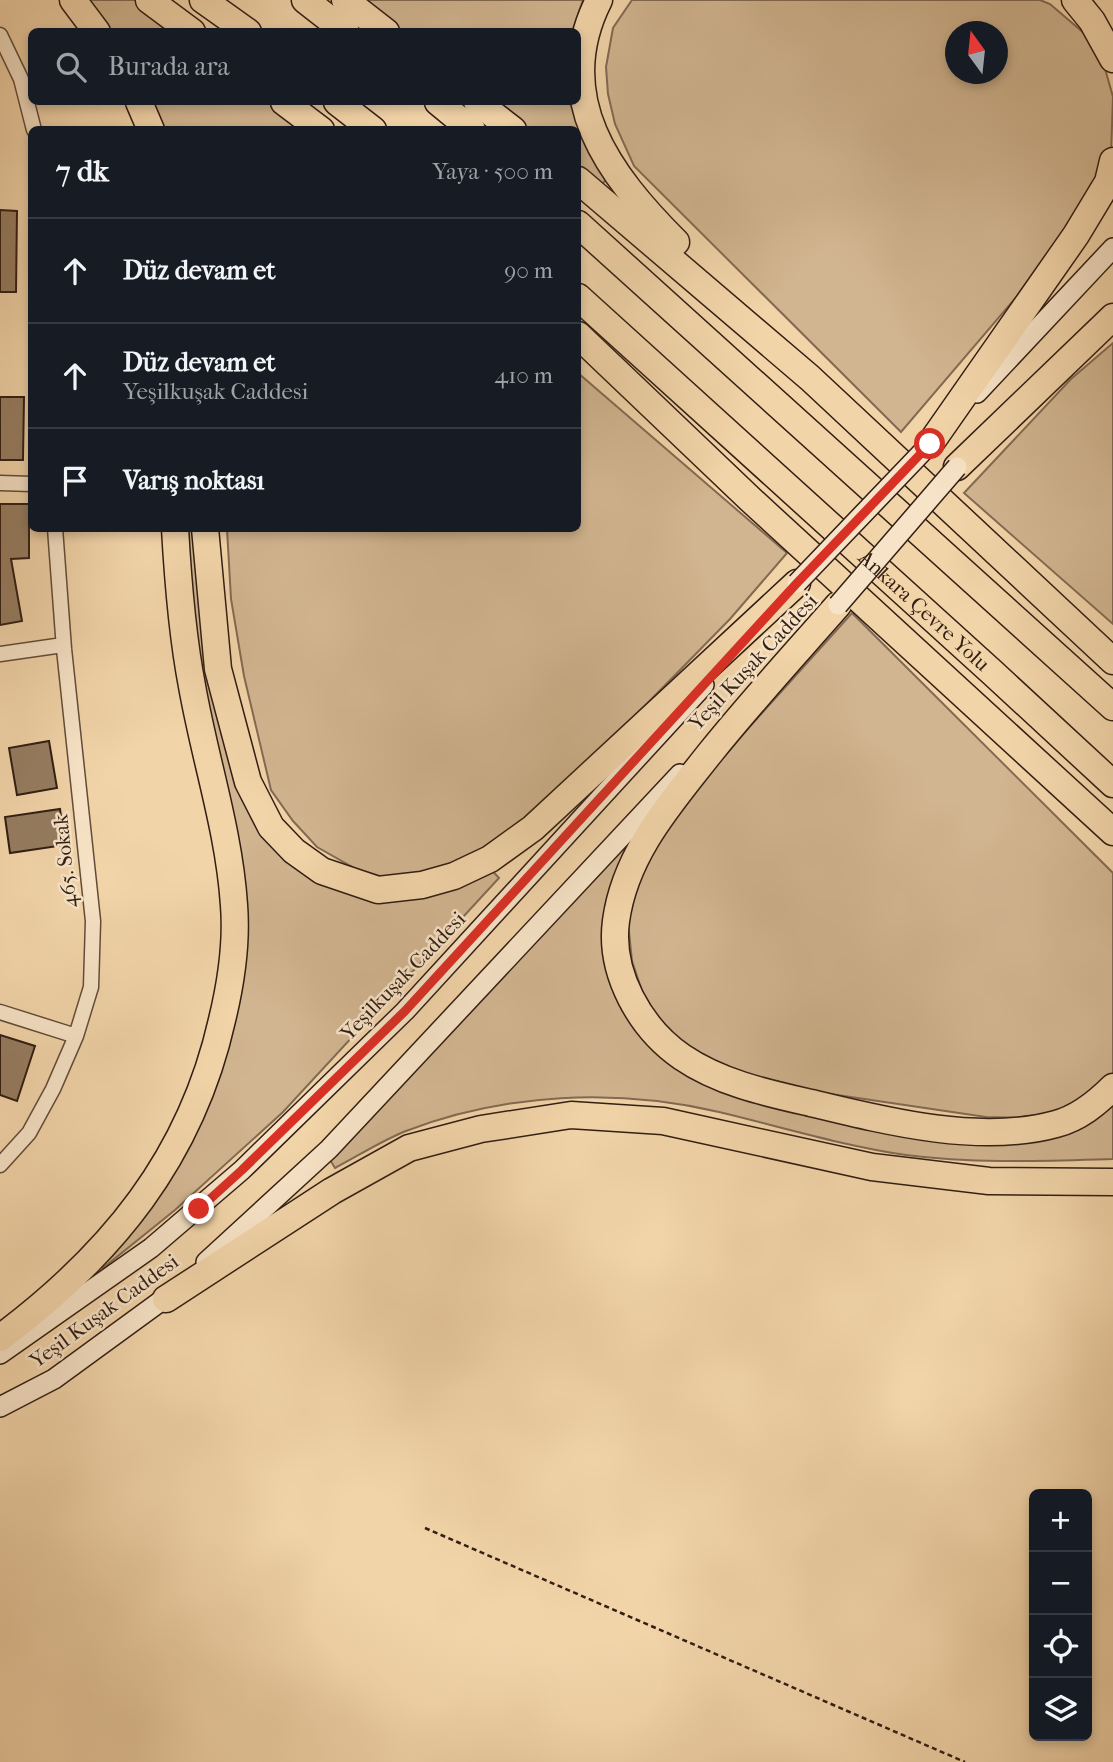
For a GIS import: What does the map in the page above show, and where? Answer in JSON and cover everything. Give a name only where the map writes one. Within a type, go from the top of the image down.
[{"type":"highway","points":[[73,0],[94,28]]},
{"type":"highway","points":[[149,0],[187,28]]},
{"type":"highway","points":[[203,0],[242,28]]},
{"type":"highway","points":[[305,0],[341,28]]},
{"type":"highway","points":[[345,0],[381,28]]},
{"type":"highway","points":[[581,60],[589,20],[599,0]]},
{"type":"highway","points":[[1075,0],[1093,21],[1113,59]]},
{"type":"highway","points":[[581,80],[589,121],[611,167],[652,218],[810,378]]},
{"type":"highway","points":[[140,105],[149,126]]},
{"type":"highway","points":[[288,105],[316,126]]},
{"type":"highway","points":[[341,105],[368,126]]},
{"type":"highway","points":[[442,105],[467,126]]},
{"type":"highway","points":[[481,105],[508,126]]},
{"type":"highway","points":[[930,444],[1076,235],[1108,182],[1113,161]]},
{"type":"highway","points":[[581,182],[810,378],[1113,661]]},
{"type":"highway","points":[[581,227],[1113,707]]},
{"type":"highway","name":"Ankara Çevre Yolu","points":[[581,300],[1113,784]]},
{"type":"highway","points":[[957,467],[1113,317]]},
{"type":"highway","points":[[581,338],[750,499],[1113,832]]},
{"type":"highway","points":[[581,358],[750,499]]},
{"type":"highway","points":[[973,529],[1113,649]]},
{"type":"highway","points":[[0,1338],[89,1263],[127,1219],[160,1174],[191,1115],[206,1077],[232,981],[234,906],[222,819],[192,687],[179,597],[175,532]]},
{"type":"highway","points":[[205,532],[218,669],[248,782],[271,827],[294,851],[323,871],[378,890],[422,885],[454,876],[490,859],[533,828],[797,583]]},
{"type":"highway","points":[[838,605],[734,723],[680,790],[635,856],[615,924],[620,967],[632,1001],[641,1016],[666,1044],[713,1074],[785,1097],[898,1122],[987,1131],[1043,1127],[1076,1116],[1113,1087]]},
{"type":"highway","points":[[949,682],[1113,854]]},
{"type":"highway","points":[[166,1299],[332,1191],[409,1148],[481,1129],[571,1115],[663,1121],[872,1167],[989,1181],[1113,1182]]},
{"type":"main road","name":"Yeşilkuşak Caddesi","points":[[0,1354],[151,1248],[199,1209],[405,1011],[797,583],[1113,248]]},
{"type":"main road","name":"Yeşil Kuşak Caddesi","points":[[0,1407],[54,1379],[166,1299],[329,1149],[838,605],[957,467],[1113,302]]},
{"type":"street","points":[[0,35],[21,79],[33,126]]},
{"type":"street","points":[[0,483],[28,484]]},
{"type":"street","name":"465. Sokak","points":[[0,1166],[29,1133],[52,1089],[76,1036],[91,987],[93,921],[63,645],[55,532]]},
{"type":"street","points":[[0,654],[63,645]]},
{"type":"street","points":[[0,1012],[76,1036]]},
{"type":"path","points":[[425,1528],[965,1762]]},
{"type":"shaded area","points":[[87,0],[139,0],[177,28],[108,28]]},
{"type":"shaded area","points":[[354,0],[583,0],[573,28],[390,28]]},
{"type":"shaded area","points":[[632,0],[1040,0],[1050,4],[1085,34],[1104,65],[1113,97],[1111,155],[1036,274],[901,432],[634,166],[615,124],[608,94],[606,67],[613,28]]},
{"type":"shaded area","points":[[145,105],[278,105],[308,126],[155,126]]},
{"type":"shaded area","points":[[489,105],[572,105],[578,126],[517,126]]},
{"type":"shaded area","points":[[581,134],[609,177],[597,189],[581,176]]},
{"type":"shaded area","points":[[1113,343],[1113,624],[964,493],[1071,379]]},
{"type":"shaded area","points":[[581,376],[787,553],[730,619],[523,830],[473,863],[393,880],[356,869],[317,847],[293,821],[271,790],[244,676],[231,599],[227,532],[581,532]]},
{"type":"shaded area","points":[[177,532],[196,532],[266,831],[378,897],[488,866],[499,878],[283,1112],[175,1210],[103,1268],[96,1259],[176,1165],[241,964]]},
{"type":"shaded area","points":[[852,613],[1113,873],[1113,1074],[1077,1106],[1035,1118],[986,1117],[790,1088],[687,1053],[658,1024],[644,997],[632,961],[628,922],[637,881],[662,835],[717,763]]},
{"type":"shaded area","points":[[619,844],[628,854],[606,906],[661,1053],[902,1133],[1113,1105],[1113,1159],[983,1161],[906,1155],[680,1104],[601,1097],[521,1102],[444,1118],[397,1135],[335,1168],[327,1155]]},
{"type":"building","points":[[0,210],[17,211],[16,292],[0,292]]},
{"type":"building","points":[[0,397],[24,397],[23,460],[0,460]]},
{"type":"building","points":[[0,504],[28,504],[29,558],[11,559],[22,621],[0,625]]},
{"type":"building","points":[[49,741],[57,788],[17,795],[9,748]]},
{"type":"building","points":[[60,809],[65,845],[10,853],[5,817]]},
{"type":"building","points":[[0,1035],[35,1046],[17,1101],[0,1095]]},
{"type":"route","points":[[199,1209],[405,1011],[797,583],[930,444]]}]
